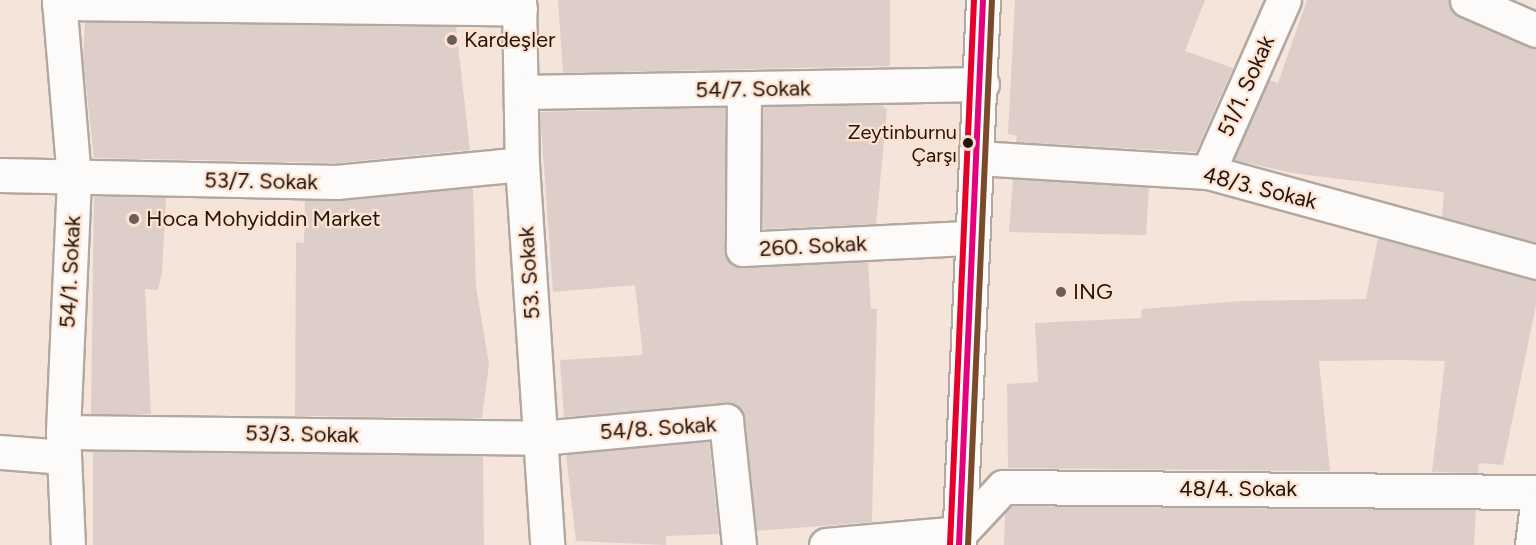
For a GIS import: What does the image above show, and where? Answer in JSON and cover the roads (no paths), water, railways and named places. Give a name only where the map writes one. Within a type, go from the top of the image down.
[{"type":"street","points":[[826,545],[960,539],[971,238],[982,84],[983,0]]},
{"type":"street","name":"51/1. Sokak","points":[[1208,172],[1284,0]]},
{"type":"street","points":[[1467,0],[1536,30]]},
{"type":"street","points":[[59,2],[519,5]]},
{"type":"street","name":"54/1. Sokak","points":[[59,2],[74,179],[63,444],[68,545]]},
{"type":"street","name":"53. Sokak","points":[[519,5],[524,92],[522,164],[547,545]]},
{"type":"street","name":"54/7. Sokak","points":[[524,92],[982,84]]},
{"type":"street","name":"260. Sokak","points":[[744,89],[743,249],[971,238]]},
{"type":"street","name":"48/3. Sokak","points":[[977,158],[1208,172],[1536,262]]},
{"type":"street","name":"53/7. Sokak","points":[[0,176],[336,182],[522,164]]},
{"type":"street","name":"54/8. Sokak","points":[[541,438],[726,421],[739,545]]},
{"type":"street","name":"53/3. Sokak","points":[[0,452],[63,444],[541,438]]},
{"type":"street","name":"48/4. Sokak","points":[[960,539],[1003,487],[1536,492]]},
{"type":"street","points":[[1532,545],[1536,511]]},
{"type":"place","name":"Kardeşler","points":[[452,40]]},
{"type":"place","name":"Zeytinburnu Çarşı","points":[[968,143]]},
{"type":"place","name":"Hoca Mohyiddin Market","points":[[134,219]]},
{"type":"place","name":"ING","points":[[1061,292]]}]
